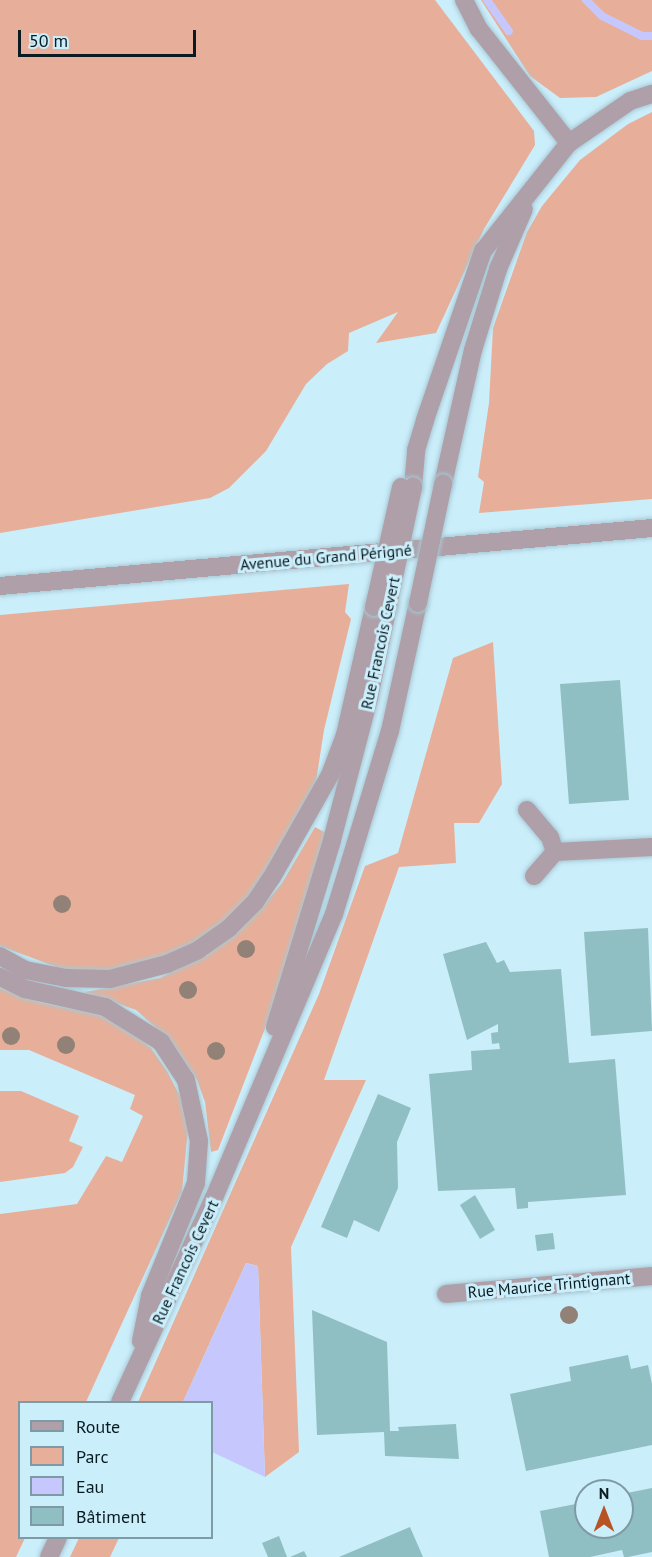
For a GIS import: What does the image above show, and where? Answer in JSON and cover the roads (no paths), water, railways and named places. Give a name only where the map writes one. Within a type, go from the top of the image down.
[{"type":"street","points":[[464,0],[479,29],[569,143]]},
{"type":"street","name":"Rue Francois Cevert","points":[[247,1121],[332,840],[369,698],[381,606],[416,450],[483,251],[537,180],[569,143],[630,101],[652,94]]},
{"type":"street","name":"Rue Francois Cevert","points":[[120,1401],[247,1121],[334,914],[390,731],[467,371],[495,279],[537,180]]},
{"type":"street","name":"Avenue du Grand Périgné","points":[[0,586],[652,528]]},
{"type":"street","points":[[0,956],[25,970],[66,978],[110,979],[167,964],[198,950],[229,928],[255,902],[272,877],[330,775],[345,735],[381,606]]},
{"type":"street","points":[[527,810],[550,837],[555,852]]},
{"type":"street","points":[[534,876],[555,852],[652,847]]},
{"type":"street","points":[[0,977],[25,989],[105,1007],[161,1042],[186,1080],[199,1142],[196,1183],[150,1296],[135,1369]]},
{"type":"street","name":"Rue Maurice Trintignant","points":[[446,1294],[652,1276]]},
{"type":"street","points":[[49,1557],[58,1539]]},
{"type":"water","points":[[246,1263],[258,1266],[265,1477],[213,1452],[213,1401],[183,1401]]},
{"type":"waterway","points":[[487,0],[509,31]]},
{"type":"waterway","points":[[586,0],[602,16],[642,36],[652,36]]}]
